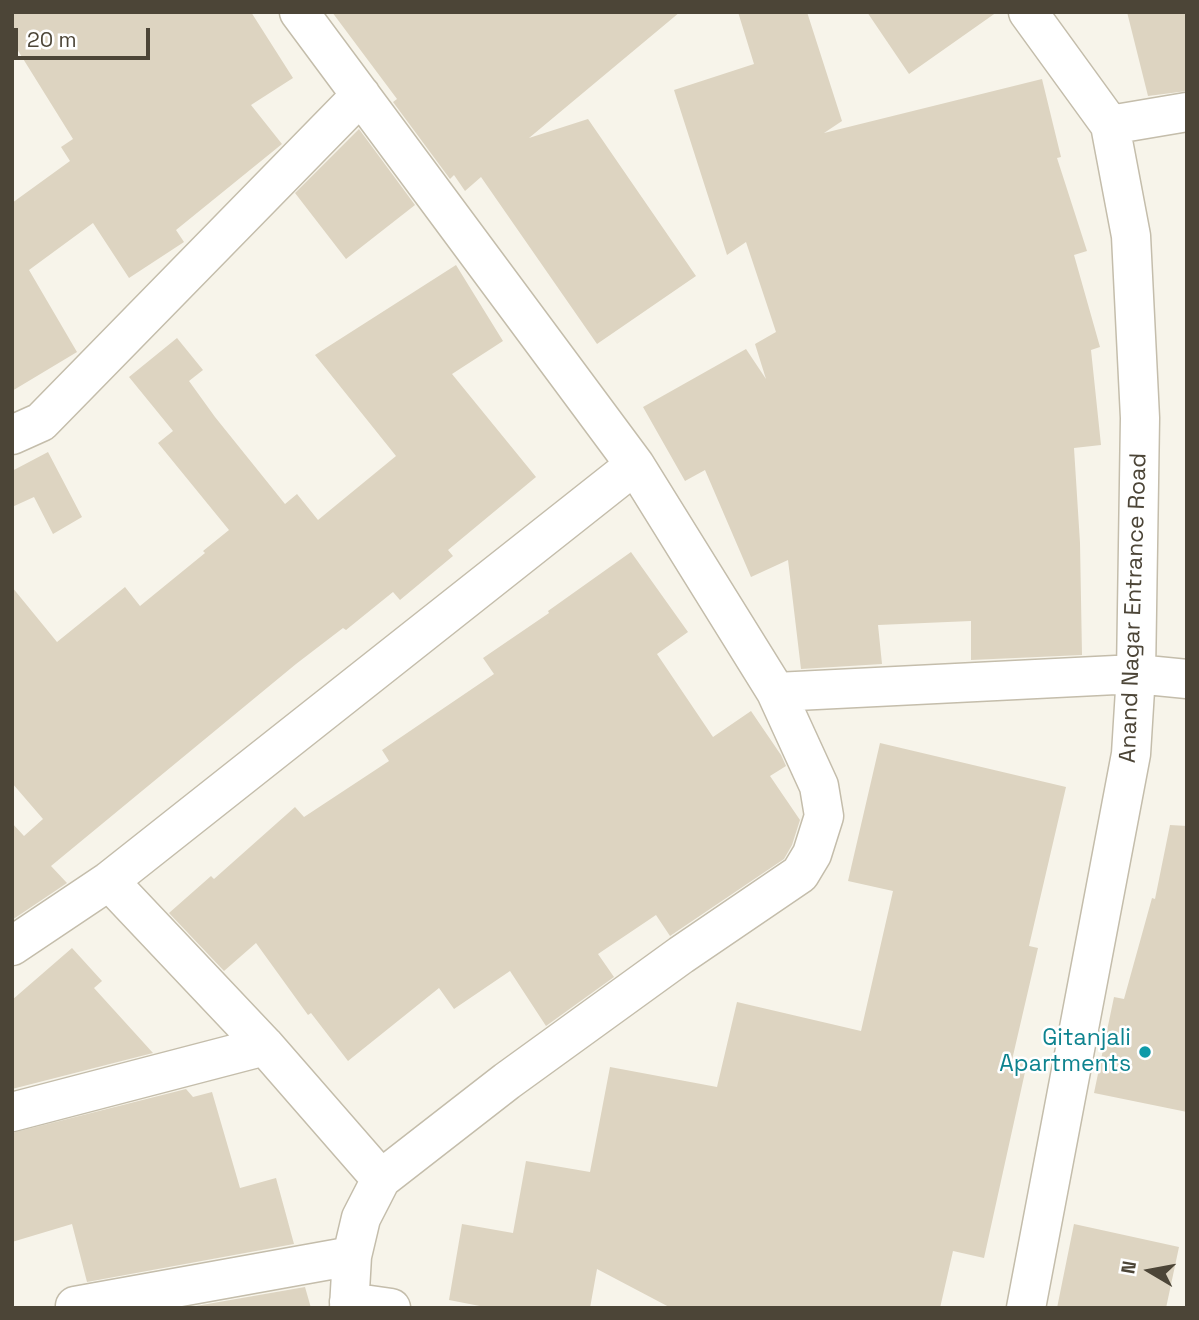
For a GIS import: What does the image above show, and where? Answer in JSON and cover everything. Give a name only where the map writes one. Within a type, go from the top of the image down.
[{"type":"street","points":[[299,12],[635,465],[776,692],[818,786],[824,816],[812,854],[800,874],[507,1082],[381,1179],[361,1217],[352,1256],[349,1305],[391,1308]]},
{"type":"street","name":"Anand Nagar Entrance Road","points":[[1026,1308],[1131,754],[1136,674],[1140,418],[1131,236],[1110,125],[1028,12]]},
{"type":"street","points":[[12,435],[41,422],[360,96]]},
{"type":"street","points":[[1110,125],[1187,112]]},
{"type":"street","points":[[12,946],[109,881],[635,465]]},
{"type":"street","points":[[776,692],[1136,674],[1187,679]]},
{"type":"street","points":[[109,881],[265,1046],[381,1179]]},
{"type":"street","points":[[12,1112],[265,1046]]},
{"type":"street","points":[[75,1306],[352,1256]]},
{"type":"building","points":[[12,12],[251,12],[293,78],[251,105],[282,144],[176,230],[184,242],[129,278],[93,223],[29,270],[77,352],[12,391],[12,203],[70,161],[61,147],[73,139],[12,41]]},
{"type":"building","points":[[332,12],[680,12],[529,138],[588,119],[696,276],[597,344],[481,177],[465,191],[454,175],[450,179],[393,102],[397,99]]},
{"type":"building","points":[[738,12],[807,12],[842,121],[824,133],[1042,79],[1061,157],[1057,158],[1087,251],[1074,255],[1100,347],[1091,350],[1101,445],[1074,448],[1080,543],[1082,655],[971,660],[971,621],[878,625],[882,664],[801,669],[788,560],[751,577],[705,470],[685,481],[643,407],[746,349],[766,379],[755,344],[776,332],[746,242],[727,255],[674,90],[754,64]]},
{"type":"building","points":[[867,12],[997,12],[909,74]]},
{"type":"building","points":[[1127,12],[1187,12],[1187,91],[1148,96]]},
{"type":"building","points":[[359,129],[415,205],[346,259],[295,193]]},
{"type":"building","points":[[456,265],[503,341],[452,374],[536,477],[448,550],[453,556],[400,600],[393,592],[346,630],[343,628],[51,866],[67,883],[12,920],[12,823],[24,836],[43,819],[12,783],[12,587],[57,642],[125,587],[140,606],[229,530],[158,443],[173,431],[129,377],[177,338],[203,370],[189,381],[215,417],[285,504],[297,494],[318,520],[396,456],[315,355]]},
{"type":"building","points":[[48,452],[82,517],[53,534],[34,497],[12,507],[12,471]]},
{"type":"building","points":[[631,552],[688,632],[657,654],[713,737],[751,711],[781,755],[786,766],[770,776],[800,820],[784,859],[670,936],[656,915],[598,954],[614,977],[546,1026],[510,971],[454,1009],[439,988],[348,1061],[311,1013],[308,1015],[256,943],[224,971],[169,913],[211,876],[214,879],[295,807],[304,817],[389,761],[382,750],[494,674],[483,658]]},
{"type":"building","points":[[880,743],[1066,787],[1029,946],[1038,948],[1012,1060],[1027,1063],[984,1258],[953,1251],[940,1308],[671,1308],[597,1269],[590,1308],[490,1308],[449,1300],[462,1224],[513,1233],[526,1161],[590,1172],[610,1067],[717,1087],[737,1002],[861,1031],[893,891],[848,881]]},
{"type":"building","points":[[1170,825],[1187,826],[1187,1112],[1094,1093],[1114,997],[1124,999],[1152,898],[1155,899]]},
{"type":"building","points":[[72,948],[102,981],[94,988],[153,1053],[12,1089],[12,1000]]},
{"type":"building","points":[[186,1089],[193,1097],[212,1092],[240,1188],[276,1178],[294,1244],[87,1282],[72,1224],[12,1242],[12,1133]]},
{"type":"building","points":[[1074,1224],[1179,1247],[1166,1308],[1057,1308]]},
{"type":"building","points":[[305,1287],[311,1308],[196,1308],[196,1306]]},
{"type":"place","name":"Gitanjali Apartments","points":[[1145,1052]]}]
